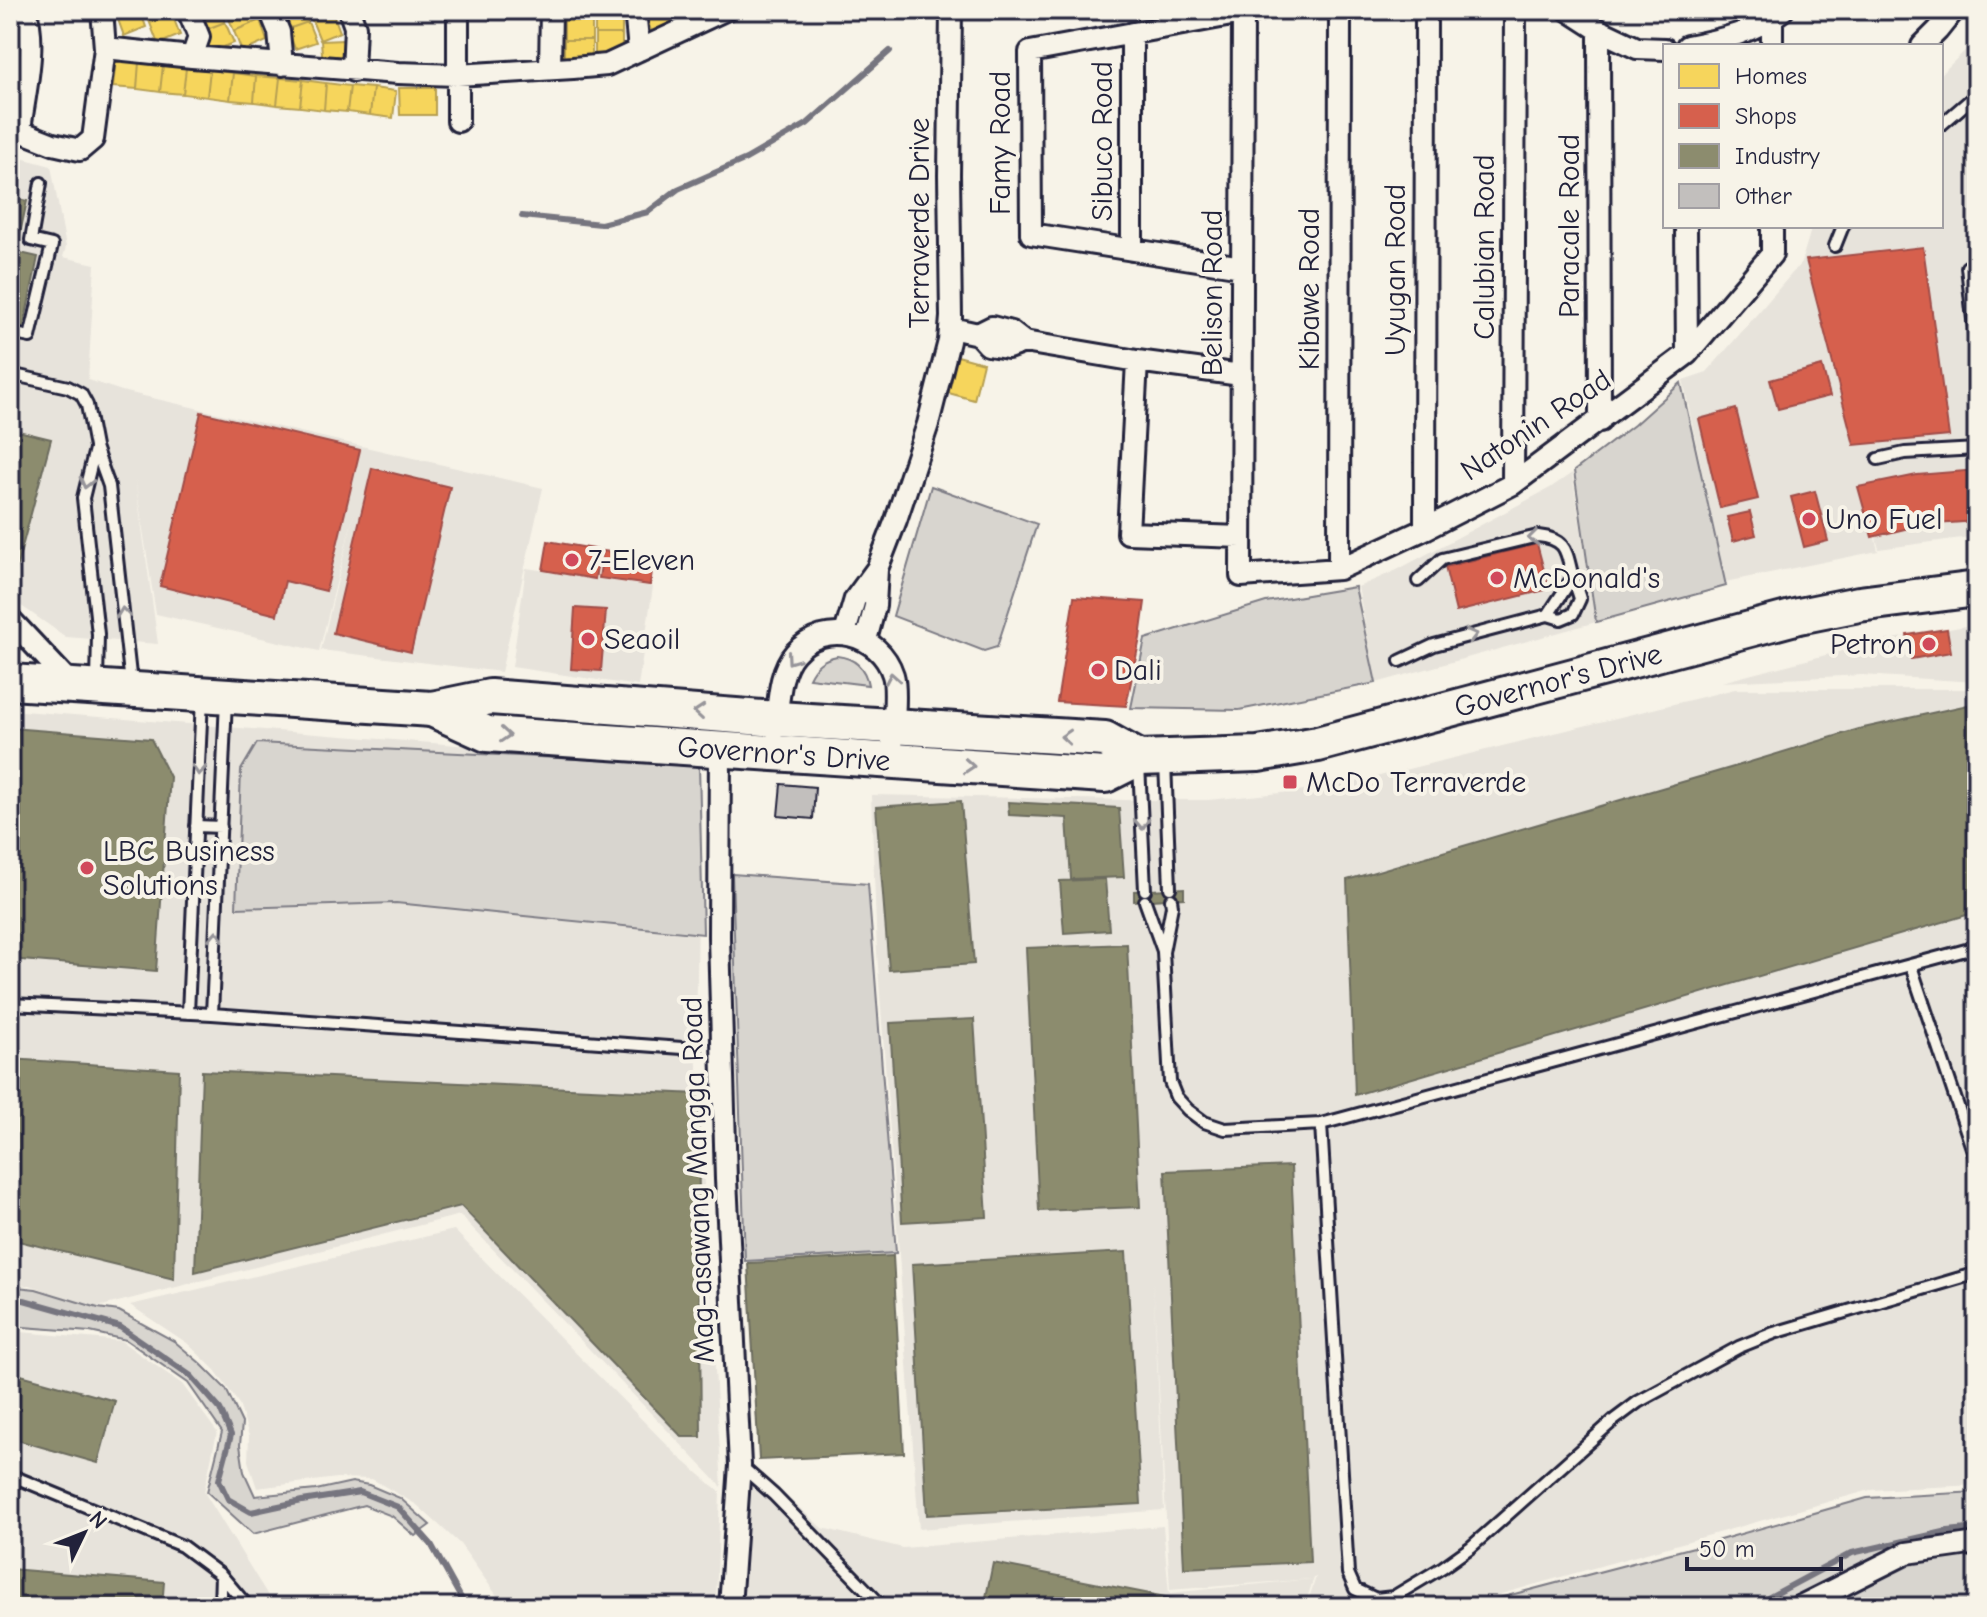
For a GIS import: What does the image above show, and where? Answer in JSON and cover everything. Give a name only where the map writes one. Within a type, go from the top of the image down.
[{"type":"highway","name":"Governor's Drive","points":[[432,709],[487,734],[1105,775],[1152,758],[1258,754],[1357,736],[1799,616],[1859,604],[1977,589]]},
{"type":"highway","name":"Governor's Drive","points":[[10,682],[432,709],[490,697],[1105,739],[1152,758]]},
{"type":"street","points":[[25,10],[30,23],[30,49],[15,128],[53,144],[80,150],[93,139],[105,48],[102,10]]},
{"type":"street","points":[[188,10],[199,37],[192,57]]},
{"type":"street","points":[[270,10],[279,32],[282,65]]},
{"type":"street","points":[[349,10],[355,27],[353,71]]},
{"type":"street","points":[[458,10],[458,121]]},
{"type":"street","points":[[550,68],[551,10]]},
{"type":"street","points":[[635,10],[639,50]]},
{"type":"street","points":[[105,48],[353,71],[457,75],[607,65],[725,10]]},
{"type":"street","name":"Terraverde Drive","points":[[845,633],[855,599],[877,569],[900,508],[928,424],[951,328],[951,10]]},
{"type":"street","name":"Kibawe Road","points":[[1339,569],[1340,10]]},
{"type":"street","name":"Uyugan Road","points":[[1425,529],[1426,10]]},
{"type":"street","name":"Calubian Road","points":[[1513,484],[1515,10]]},
{"type":"street","points":[[1568,10],[1599,30],[1637,48],[1663,49]]},
{"type":"street","points":[[1924,44],[1954,10]]},
{"type":"street","points":[[1132,33],[1248,11]]},
{"type":"street","name":"Belison Road","points":[[1241,576],[1242,267],[1248,11]]},
{"type":"street","points":[[1698,44],[1725,39],[1778,15]]},
{"type":"street","points":[[1772,44],[1778,15]]},
{"type":"street","name":"Paracale Road","points":[[1599,30],[1600,421]]},
{"type":"street","name":"Famy Road","points":[[1132,33],[1030,52],[1031,234],[1132,250]]},
{"type":"street","name":"Sibuco Road","points":[[1132,33],[1132,250]]},
{"type":"street","points":[[1686,228],[1687,354]]},
{"type":"street","name":"Natonin Road","points":[[1241,576],[1339,569],[1513,484],[1687,354],[1772,254],[1772,228]]},
{"type":"street","points":[[1132,250],[1242,267]]},
{"type":"street","points":[[951,328],[978,334],[992,327],[1011,332],[1024,342],[1241,375]]},
{"type":"street","points":[[1137,361],[1128,533],[1241,537]]},
{"type":"street","name":"Terraverde Drive","points":[[866,640],[875,606],[877,569]]},
{"type":"street","points":[[10,619],[85,687]]},
{"type":"street","points":[[772,753],[784,669],[794,653],[808,641],[826,634],[845,633],[866,640],[889,663],[895,680],[891,761]]},
{"type":"street","name":"Mag-asawang Mangga Road","points":[[720,749],[719,952],[740,1465],[730,1607]]},
{"type":"street","points":[[1799,1607],[1907,1553],[1977,1543]]},
{"type":"lane","points":[[1943,123],[1977,94]]},
{"type":"lane","points":[[10,333],[30,337],[52,245],[31,240],[41,183]]},
{"type":"lane","points":[[1835,246],[1842,228]]},
{"type":"lane","points":[[1977,266],[1967,267],[1977,354]]},
{"type":"lane","points":[[10,374],[68,387],[81,394],[87,405],[95,447],[109,486],[131,691]]},
{"type":"lane","points":[[85,687],[98,634],[83,498],[95,447]]},
{"type":"lane","points":[[1878,459],[1905,453],[1977,449]]},
{"type":"lane","points":[[1400,661],[1434,645],[1548,615],[1561,619],[1573,614],[1580,599],[1568,552],[1551,537],[1538,536],[1442,559],[1418,581]]},
{"type":"lane","points":[[1548,615],[1573,577]]},
{"type":"lane","points":[[188,1013],[196,826],[214,697]]},
{"type":"lane","points":[[212,1014],[221,827],[214,697]]},
{"type":"lane","points":[[1152,758],[1172,906],[1163,952],[1170,1082],[1176,1097],[1188,1110],[1204,1122],[1225,1129],[1321,1124],[1977,947]]},
{"type":"lane","points":[[1152,758],[1145,896],[1163,952]]},
{"type":"lane","points":[[196,826],[221,827]]},
{"type":"lane","points":[[1911,966],[1977,1163]]},
{"type":"lane","points":[[10,1004],[212,1014],[696,1049]]},
{"type":"lane","points":[[1321,1124],[1348,1573],[1355,1589],[1376,1599],[1393,1597],[1471,1547],[1614,1420],[1672,1382],[1739,1347],[1774,1333],[1977,1273]]},
{"type":"lane","points":[[740,1465],[774,1495],[883,1607]]},
{"type":"lane","points":[[10,1475],[182,1546],[221,1575],[248,1607]]},
{"type":"lane","points":[[220,1607],[221,1575]]},
{"type":"shaded area","points":[[1977,39],[1977,536],[1879,549],[1863,488],[1878,551],[1725,582],[1683,380],[1707,372],[1801,263],[1811,228],[1943,228],[1943,72]]},
{"type":"shaded area","points":[[10,155],[51,166],[66,247],[63,257],[95,264],[88,380],[122,391],[543,488],[501,672],[321,650],[354,513],[319,651],[156,614],[135,478],[158,644],[66,637],[10,601]]},
{"type":"shaded area","points":[[1681,383],[1726,586],[1596,622],[1574,471],[1634,425]]},
{"type":"shaded area","points":[[1572,473],[1596,622],[1376,683],[1358,587],[1397,570],[1550,488]]},
{"type":"shaded area","points":[[931,486],[1037,524],[997,647],[984,651],[893,616]]},
{"type":"shaded area","points":[[526,568],[653,587],[638,686],[512,667]]},
{"type":"shaded area","points":[[1355,587],[1376,683],[1239,710],[1131,708],[1145,639],[1266,602]]},
{"type":"shaded area","points":[[1977,624],[1977,682],[1862,675],[1722,682],[1876,642]]},
{"type":"shaded area","points":[[837,656],[858,664],[868,685],[809,678],[820,663]]},
{"type":"shaded area","points":[[1735,689],[1977,689],[1977,1485],[1870,1490],[1455,1607],[1306,1607],[1316,1577],[1304,1607],[739,1607],[745,1486],[778,1489],[822,1528],[903,1548],[1163,1526],[1169,1593],[1311,1579],[1170,1590],[1153,1279],[1164,1510],[919,1529],[877,953],[871,795],[1208,800],[1291,792],[1355,782]]},
{"type":"shaded area","points":[[10,710],[700,764],[696,1049],[722,1487],[460,1215],[98,1307],[30,1285],[10,1287]]},
{"type":"shaded area","points":[[257,743],[699,765],[703,934],[396,903],[236,908],[241,770]]},
{"type":"shaded area","points":[[732,874],[868,884],[896,1253],[745,1261]]},
{"type":"shaded area","points":[[454,1230],[679,1457],[720,1492],[716,1607],[505,1607],[460,1544],[417,1505],[372,1479],[337,1478],[257,1488],[248,1461],[249,1436],[239,1404],[215,1370],[187,1343],[130,1305]]},
{"type":"shaded area","points":[[10,1288],[36,1289],[98,1308],[119,1311],[174,1341],[200,1363],[226,1389],[242,1423],[240,1445],[244,1472],[255,1496],[316,1490],[352,1482],[369,1485],[400,1498],[430,1525],[415,1536],[392,1516],[364,1505],[253,1534],[207,1492],[222,1432],[188,1383],[126,1340],[90,1332],[10,1326]]},
{"type":"shaded area","points":[[10,1331],[121,1341],[182,1384],[217,1432],[204,1492],[275,1607],[10,1607]]},
{"type":"shaded area","points":[[1977,1492],[1977,1607],[1465,1607],[1867,1498]]},
{"type":"building: Homes","points":[[140,10],[146,27],[124,36],[116,14]]},
{"type":"building: Homes","points":[[145,10],[171,10],[172,14],[150,23]]},
{"type":"building: Homes","points":[[194,10],[221,10],[225,22],[202,31]]},
{"type":"building: Homes","points":[[228,10],[255,10],[260,20],[234,31]]},
{"type":"building: Homes","points":[[280,10],[304,10],[308,22],[288,29]]},
{"type":"building: Homes","points":[[332,10],[340,32],[320,40],[311,18]]},
{"type":"building: Homes","points":[[564,10],[592,10],[592,18],[564,18]]},
{"type":"building: Homes","points":[[642,10],[668,10],[676,27],[654,37]]},
{"type":"building: Homes","points":[[668,10],[694,10],[698,17],[676,27]]},
{"type":"building: Homes","points":[[595,11],[622,11],[622,34],[595,34]]},
{"type":"building: Homes","points":[[172,14],[180,35],[158,44],[150,23]]},
{"type":"building: Homes","points":[[564,18],[592,18],[592,40],[564,40]]},
{"type":"building: Homes","points":[[260,20],[267,41],[242,52],[234,31]]},
{"type":"building: Homes","points":[[225,22],[234,43],[211,52],[202,31]]},
{"type":"building: Homes","points":[[308,22],[316,42],[295,49],[288,29]]},
{"type":"building: Homes","points":[[595,34],[622,34],[622,57],[595,57]]},
{"type":"building: Homes","points":[[343,40],[345,64],[323,65],[321,41]]},
{"type":"building: Homes","points":[[564,40],[592,40],[592,62],[564,61]]},
{"type":"building: Homes","points":[[116,60],[139,62],[137,89],[113,87]]},
{"type":"building: Homes","points":[[139,62],[163,65],[160,92],[137,89]]},
{"type":"building: Homes","points":[[163,65],[186,68],[183,94],[160,92]]},
{"type":"building: Homes","points":[[186,68],[210,70],[207,97],[183,94]]},
{"type":"building: Homes","points":[[210,70],[233,73],[230,100],[207,97]]},
{"type":"building: Homes","points":[[233,73],[256,76],[254,102],[230,100]]},
{"type":"building: Homes","points":[[256,76],[280,78],[277,105],[254,102]]},
{"type":"building: Homes","points":[[280,78],[303,80],[300,107],[277,105]]},
{"type":"building: Homes","points":[[303,80],[326,83],[324,110],[300,107]]},
{"type":"building: Homes","points":[[326,83],[350,86],[347,112],[324,110]]},
{"type":"building: Homes","points":[[350,86],[373,88],[370,115],[347,112]]},
{"type":"building: Homes","points":[[373,88],[396,91],[393,118],[370,115]]},
{"type":"building: Homes","points":[[399,88],[435,88],[435,115],[400,115]]},
{"type":"building: Homes","points":[[954,355],[983,363],[974,400],[945,392]]},
{"type":"building: Shops","points":[[1923,247],[1949,436],[1854,445],[1806,260]]},
{"type":"building: Shops","points":[[1822,366],[1830,396],[1778,409],[1770,380]]},
{"type":"building: Shops","points":[[1736,409],[1758,499],[1720,508],[1699,419]]},
{"type":"building: Shops","points":[[201,412],[360,450],[326,591],[285,581],[277,615],[160,586]]},
{"type":"building: Shops","points":[[372,468],[450,487],[411,652],[333,633]]},
{"type":"building: Shops","points":[[1977,470],[1977,521],[1921,525],[1872,537],[1858,487],[1917,475]]},
{"type":"building: Shops","name":"Uno Fuel","points":[[1815,491],[1828,541],[1804,547],[1791,497]]},
{"type":"building: Shops","points":[[1750,512],[1756,535],[1733,541],[1727,517]]},
{"type":"building: Shops","name":"7-Eleven","points":[[548,541],[600,550],[595,579],[543,570]]},
{"type":"building: Shops","name":"McDonald's","points":[[1537,544],[1549,589],[1456,612],[1445,567]]},
{"type":"building: Shops","points":[[603,551],[654,557],[650,585],[599,578]]},
{"type":"building: Shops","name":"Dali","points":[[1074,597],[1145,602],[1126,706],[1057,702]]},
{"type":"building: Shops","name":"Seaoil","points":[[575,608],[606,610],[601,671],[571,669]]},
{"type":"building: Shops","name":"Petron","points":[[1947,629],[1951,652],[1911,659],[1907,635]]},
{"type":"building: Industry","points":[[10,197],[27,201],[16,252],[38,257],[23,330],[10,327]]},
{"type":"building: Industry","points":[[10,429],[51,439],[10,592]]},
{"type":"building: Industry","points":[[1977,703],[1977,912],[1355,1095],[1347,880],[1859,729]]},
{"type":"building: Industry","name":"LBC Business Solutions","points":[[10,728],[151,739],[170,777],[156,971],[10,959]]},
{"type":"building: Industry","points":[[961,801],[974,964],[889,970],[876,807]]},
{"type":"building: Industry","points":[[1008,802],[1119,808],[1124,877],[1071,879],[1067,818],[1009,815]]},
{"type":"building: Industry","points":[[1105,879],[1109,930],[1064,933],[1060,881]]},
{"type":"building: Industry","points":[[1184,888],[1184,898],[1134,901],[1134,891]]},
{"type":"building: Industry","points":[[1127,944],[1140,1207],[1039,1211],[1026,948]]},
{"type":"building: Industry","points":[[974,1019],[987,1217],[902,1222],[890,1023]]},
{"type":"building: Industry","points":[[10,1059],[179,1070],[174,1279],[10,1239]]},
{"type":"building: Industry","points":[[202,1071],[698,1094],[701,1437],[682,1437],[461,1206],[195,1272]]},
{"type":"building: Industry","points":[[1291,1166],[1310,1562],[1184,1568],[1165,1171]]},
{"type":"building: Industry","points":[[1126,1252],[1141,1504],[927,1515],[912,1264]]},
{"type":"building: Industry","points":[[893,1256],[904,1453],[759,1460],[748,1263]]},
{"type":"building: Industry","points":[[10,1372],[115,1401],[98,1463],[10,1438]]},
{"type":"building: Industry","points":[[993,1563],[1216,1607],[984,1607]]},
{"type":"building: Industry","points":[[10,1569],[164,1582],[162,1607],[10,1607]]},
{"type":"building: Other","points":[[781,784],[815,787],[813,819],[778,816]]},
{"type":"waterway","points":[[522,216],[601,224],[648,212],[678,189],[746,159],[807,124],[890,51]]},
{"type":"waterway","points":[[10,1300],[24,1300],[120,1327],[191,1376],[220,1409],[231,1435],[219,1480],[228,1499],[251,1512],[360,1492],[398,1507],[431,1544],[466,1607]]},
{"type":"waterway","points":[[1751,1607],[1852,1553],[1948,1531],[1977,1528]]},
{"type":"place","name":"Uno Fuel","points":[[1809,519]]},
{"type":"place","name":"7-Eleven","points":[[572,560]]},
{"type":"place","name":"McDonald's","points":[[1497,578]]},
{"type":"place","name":"Seaoil","points":[[588,639]]},
{"type":"place","name":"Petron","points":[[1929,644]]},
{"type":"place","name":"Dali","points":[[1098,670]]},
{"type":"place","name":"McDo Terraverde","points":[[1290,782]]},
{"type":"place","name":"LBC Business Solutions","points":[[87,868]]}]
